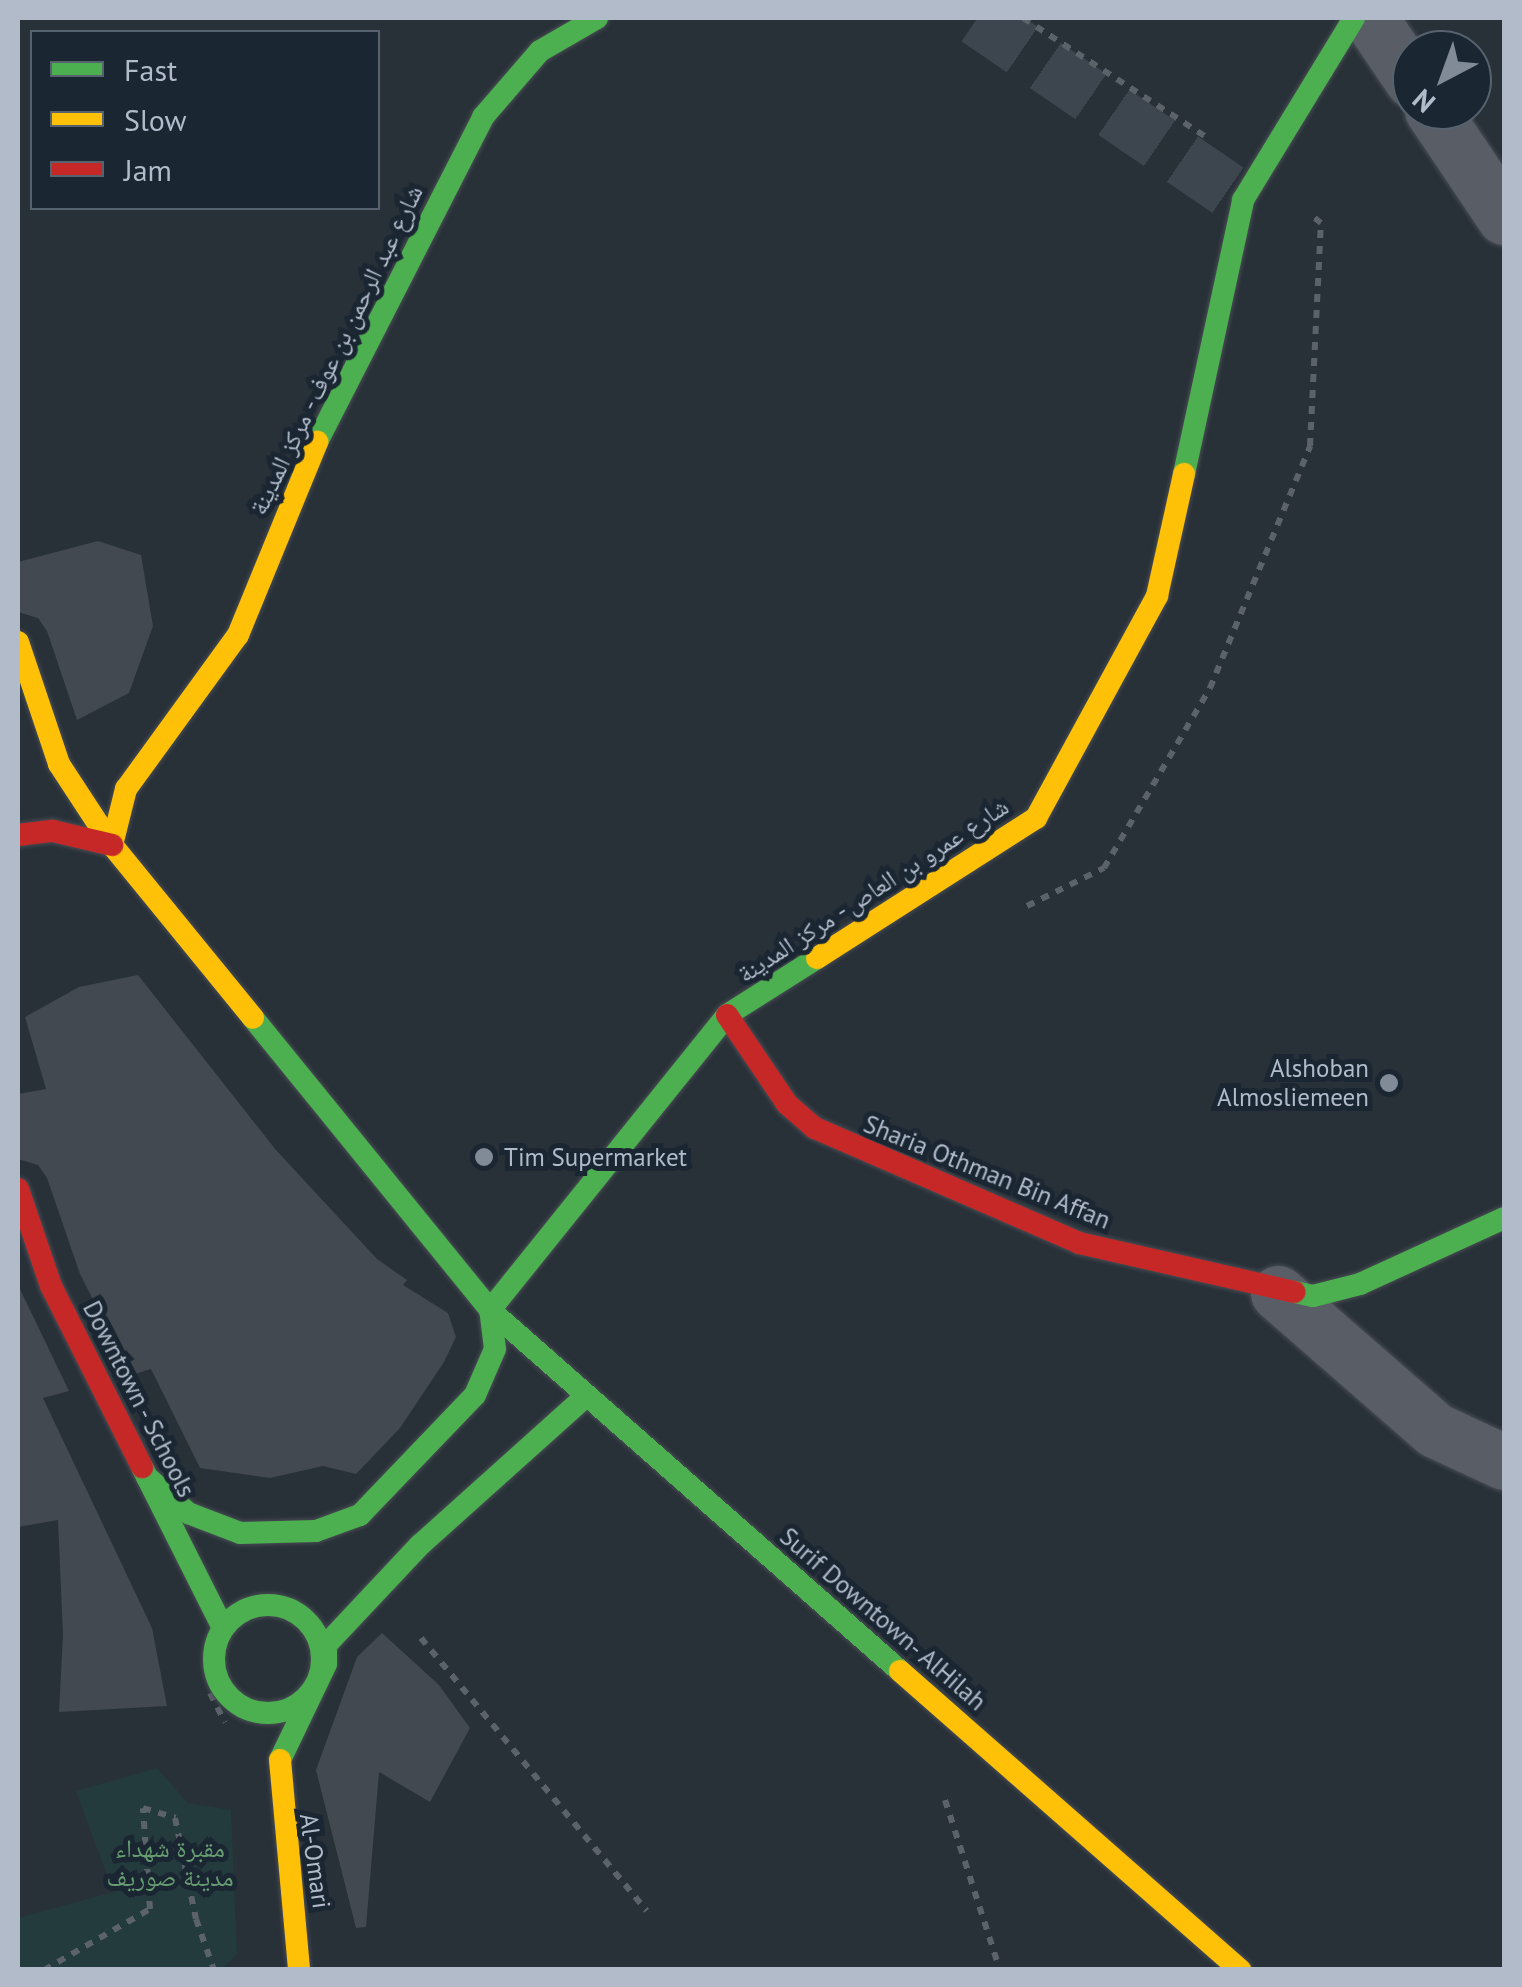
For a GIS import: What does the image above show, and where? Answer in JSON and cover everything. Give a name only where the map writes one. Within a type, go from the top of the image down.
[{"type":"main road","name":"شارع عبد الرحمن بن عوف - مركز المدينة","points":[[112,845],[126,789],[238,635],[290,495],[483,116],[540,51],[596,18]]},
{"type":"main road","name":"شارع عمرو بن العاص - مركز المدينة","points":[[490,1310],[727,1015],[1036,818],[1157,596],[1243,200],[1354,18]]},
{"type":"main road","points":[[18,642],[59,764],[112,845]]},
{"type":"main road","points":[[18,834],[53,831],[112,845]]},
{"type":"main road","name":"Surif Downtown- AlHilah","points":[[112,845],[490,1310],[1240,1970]]},
{"type":"main road","name":"Sharia Othman Bin Affan","points":[[727,1015],[787,1104],[841,1143],[1078,1242],[1278,1293],[1313,1296],[1354,1286],[1504,1218]]},
{"type":"main road","name":"Downtown - Schools","points":[[18,1189],[51,1286],[223,1628]]},
{"type":"main road","points":[[147,1477],[188,1513],[240,1533],[316,1531],[360,1515],[475,1395],[496,1349],[490,1310]]},
{"type":"main road","points":[[280,1760],[318,1681],[326,1644],[586,1396]]},
{"type":"main road","points":[[264,1605],[295,1611],[308,1621],[322,1650],[318,1681],[296,1706],[263,1714],[229,1698],[218,1682],[215,1645],[223,1628],[264,1605]]},
{"type":"main road","name":"Al-Omari","points":[[263,1714],[280,1760],[299,1970]]},
{"type":"street","points":[[1370,18],[1392,50]]},
{"type":"street","points":[[1445,130],[1504,217]]},
{"type":"street","points":[[1278,1293],[1435,1430],[1504,1462]]},
{"type":"path","points":[[419,1636],[647,1911]]},
{"type":"path","points":[[958,1799],[941,1785],[1000,1970]]},
{"type":"path","points":[[44,1970],[150,1909],[143,1808],[175,1818],[214,1970]]},
{"type":"green space","name":"مقبرة شهداء مدينة صوريف","points":[[157,1768],[188,1803],[231,1810],[237,1954],[222,1969],[18,1969],[18,1918],[113,1892],[76,1791]]},
{"type":"building","points":[[98,541],[141,555],[153,626],[129,693],[77,720],[47,631],[38,618],[18,612],[18,562]]},
{"type":"building","points":[[138,975],[276,1150],[377,1259],[407,1280],[403,1285],[448,1313],[456,1337],[444,1362],[400,1428],[356,1474],[323,1466],[270,1478],[200,1468],[151,1369],[131,1375],[80,1274],[47,1178],[38,1165],[18,1159],[18,1094],[46,1089],[25,1017],[79,987]]},
{"type":"building","points":[[18,1285],[69,1391],[43,1398],[152,1628],[167,1706],[59,1712],[63,1635],[58,1520],[18,1527]]},
{"type":"building","points":[[382,1633],[439,1685],[470,1728],[430,1802],[379,1772],[366,1927],[356,1928],[316,1770],[357,1657]]},
{"type":"tunnel","points":[[977,18],[1243,200]]},
{"type":"traffic: fast","points":[[317,442],[483,117],[540,51],[597,18]]},
{"type":"traffic: fast","points":[[1184,474],[1243,200],[1354,18]]},
{"type":"traffic: fast","points":[[490,1310],[727,1015],[817,958]]},
{"type":"traffic: fast","points":[[253,1018],[490,1310],[900,1671]]},
{"type":"traffic: fast","points":[[1295,1292],[1313,1296],[1360,1284],[1504,1218]]},
{"type":"traffic: fast","points":[[147,1477],[188,1513],[240,1533],[316,1531],[360,1515],[475,1395],[495,1349],[490,1310]]},
{"type":"traffic: fast","points":[[280,1760],[326,1664],[326,1645],[420,1545],[586,1396]]},
{"type":"traffic: fast","points":[[142,1467],[223,1628]]},
{"type":"traffic: fast","points":[[268,1605],[289,1609],[306,1621],[318,1638],[322,1659],[318,1680],[306,1697],[289,1709],[268,1713],[247,1709],[230,1697],[218,1680],[214,1659],[218,1638],[230,1621],[247,1609],[268,1605]]},
{"type":"traffic: slow","points":[[112,845],[126,789],[238,635],[317,442]]},
{"type":"traffic: slow","points":[[817,958],[1036,818],[1157,596],[1184,474]]},
{"type":"traffic: slow","points":[[18,642],[59,764],[112,845],[253,1018]]},
{"type":"traffic: slow","points":[[900,1671],[1240,1970]]},
{"type":"traffic: slow","points":[[280,1760],[299,1970]]},
{"type":"traffic: jam","points":[[18,835],[53,831],[112,845]]},
{"type":"traffic: jam","points":[[727,1015],[787,1104],[815,1128],[1079,1243],[1295,1292]]},
{"type":"traffic: jam","points":[[18,1189],[51,1286],[142,1467]]},
{"type":"place","name":"Alshoban Almosliemeen","points":[[1389,1083]]},
{"type":"place","name":"Tim Supermarket","points":[[484,1157]]}]
